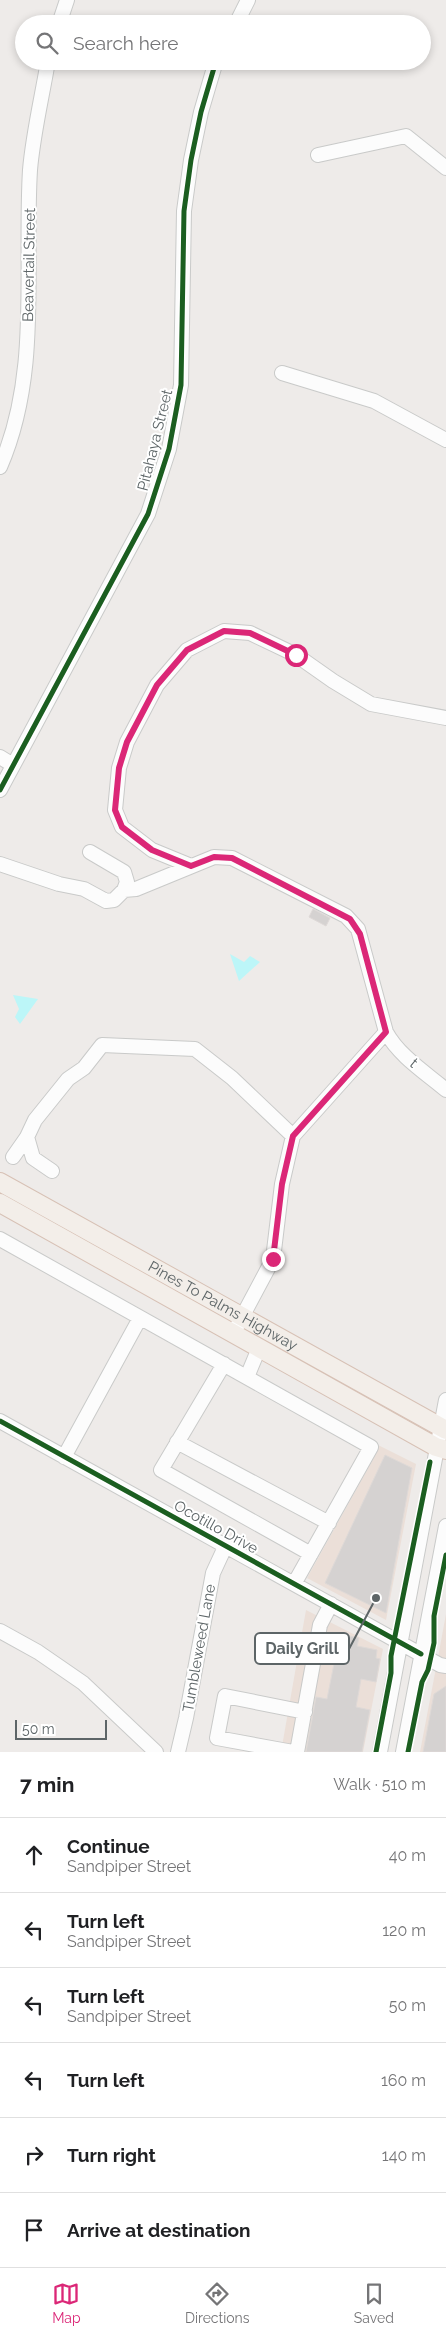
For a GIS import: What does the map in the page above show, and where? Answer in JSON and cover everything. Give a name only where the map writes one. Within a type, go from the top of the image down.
[{"type":"main road","name":"Pines To Palms Highway","points":[[0,1182],[443,1428]]},
{"type":"main road","name":"Pines To Palms Highway","points":[[0,1204],[441,1448]]},
{"type":"street","points":[[61,15],[67,0]]},
{"type":"street","points":[[240,15],[248,0]]},
{"type":"street","name":"Beavertail Street","points":[[0,467],[23,387],[29,312],[30,169],[46,70]]},
{"type":"street","name":"Pitahaya Street","points":[[0,790],[148,514],[169,449],[181,385],[184,211],[197,132],[214,70]]},
{"type":"street","points":[[318,155],[406,136],[446,168]]},
{"type":"street","points":[[282,373],[374,401],[446,440]]},
{"type":"street","points":[[191,866],[152,850],[122,827],[115,810],[119,768],[127,742],[157,685],[187,650],[224,631],[250,633],[296,655],[333,681],[371,704],[446,718]]},
{"type":"street","points":[[0,757],[13,765]]},
{"type":"street","points":[[0,864],[59,884],[84,889],[106,901],[114,900],[124,890],[127,882],[124,872],[90,852]]},
{"type":"street","points":[[163,856],[170,866],[168,873],[164,877]]},
{"type":"street","points":[[124,890],[130,890],[214,857],[232,858],[350,919],[360,934],[386,1032],[293,1136],[282,1184],[273,1259],[233,1334]]},
{"type":"street","name":"t","points":[[386,1032],[391,1042],[404,1055],[446,1090]]},
{"type":"street","points":[[14,1157],[35,1120],[68,1079],[84,1068],[102,1045],[195,1049],[232,1078],[293,1136]]},
{"type":"street","points":[[27,1137],[33,1158],[52,1171]]},
{"type":"street","points":[[0,1239],[371,1447],[294,1584]]},
{"type":"street","points":[[64,1457],[140,1318]]},
{"type":"street","points":[[247,1377],[259,1348]]},
{"type":"street","points":[[224,1364],[161,1470],[311,1554]]},
{"type":"street","points":[[380,1752],[434,1464],[441,1448],[446,1400]]},
{"type":"street","name":"Ocotillo Drive","points":[[0,1421],[421,1654],[446,1666]]},
{"type":"street","points":[[177,1442],[329,1522]]},
{"type":"street","points":[[403,1752],[446,1526]]},
{"type":"street","name":"Tumbleweed Lane","points":[[178,1752],[213,1573],[225,1546]]},
{"type":"street","points":[[297,1752],[320,1625],[330,1604]]},
{"type":"street","points":[[0,1631],[38,1652],[83,1683],[156,1752]]},
{"type":"street","points":[[293,1752],[217,1738],[225,1696],[305,1712]]},
{"type":"shaded area","points":[[376,1444],[416,1464],[386,1620],[307,1578],[375,1456]]},
{"type":"shaded area","points":[[306,1610],[383,1649],[363,1752],[281,1752]]},
{"type":"shaded area","points":[[446,1614],[446,1752],[420,1752],[436,1668]]},
{"type":"water","points":[[230,954],[244,962],[250,956],[260,962],[239,981]]},
{"type":"water","points":[[13,995],[38,999],[20,1024],[15,1017],[19,1009]]},
{"type":"building","points":[[313,909],[330,918],[326,926],[309,917]]},
{"type":"building","points":[[385,1455],[412,1468],[386,1613],[325,1583]]},
{"type":"building","points":[[340,1634],[359,1638],[357,1646],[377,1650],[376,1658],[380,1659],[376,1682],[361,1679],[356,1707],[370,1710],[362,1752],[306,1752],[316,1697],[327,1699]]},
{"type":"building","points":[[446,1686],[446,1752],[423,1752],[434,1694]]},
{"type":"cycle path","points":[[0,790],[148,514],[169,449],[181,385],[184,211],[191,160],[201,112],[213,70]]},
{"type":"cycle path","points":[[0,1421],[421,1654]]},
{"type":"cycle path","points":[[376,1752],[391,1673],[391,1656],[430,1462]]},
{"type":"cycle path","points":[[408,1752],[422,1682],[428,1670],[434,1643],[434,1616],[446,1555]]},
{"type":"place","name":"Daily Grill","points":[[376,1598]]},
{"type":"route","points":[[273,1259],[282,1184],[293,1136],[386,1032],[360,934],[354,923],[346,916],[261,871],[232,858],[214,857],[191,866],[163,856],[122,827],[115,810],[119,768],[127,742],[157,685],[187,650],[224,631],[250,633],[296,655]]}]
